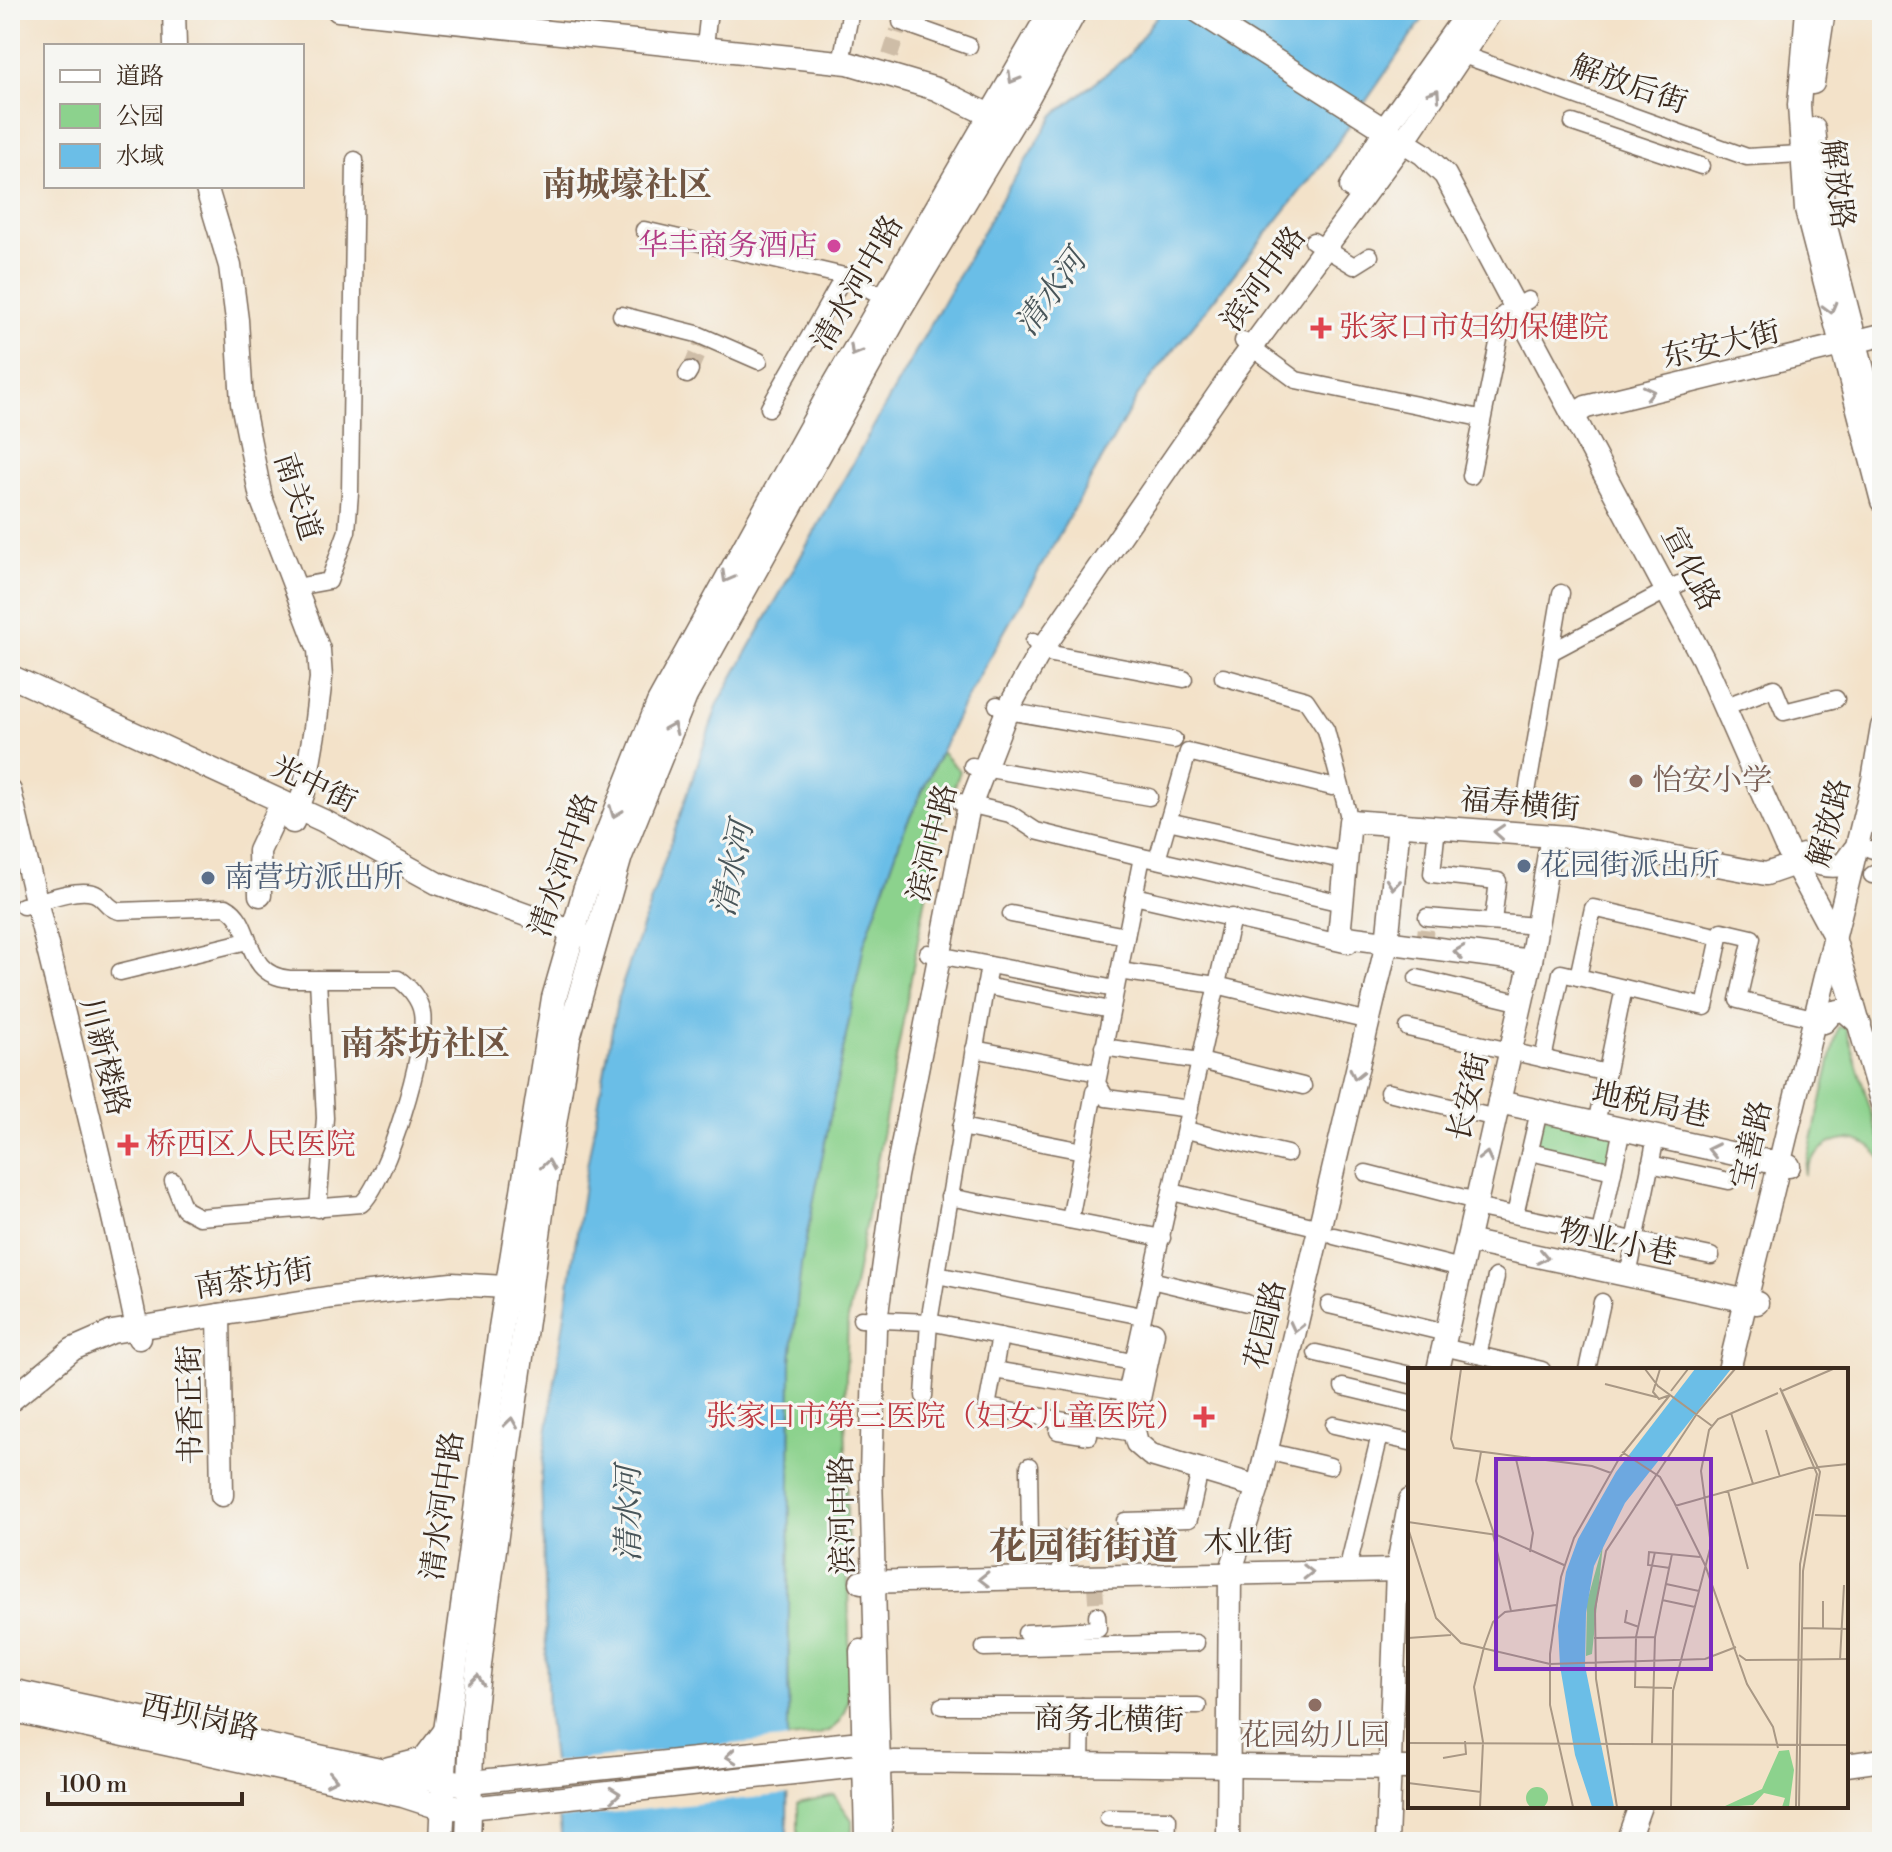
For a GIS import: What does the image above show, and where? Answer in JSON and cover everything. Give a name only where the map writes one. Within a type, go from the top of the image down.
[{"type":"main road","name":"清水河中路","points":[[441,1842],[472,1731],[540,1075],[582,944],[685,696],[1001,120],[1052,10]]},
{"type":"main road","name":"清水河中路","points":[[582,944],[585,891],[659,703],[886,298],[1075,10]]},
{"type":"main road","name":"清水河中路","points":[[468,1842],[456,1795],[446,1731],[517,1293]]},
{"type":"main road","name":"西坝岗路","points":[[10,1691],[380,1771],[456,1795]]},
{"type":"main road","name":"西坝岗路","points":[[10,1709],[403,1795],[456,1795]]},
{"type":"main road","points":[[380,1771],[424,1760],[446,1731]]},
{"type":"main road","points":[[403,1795],[435,1819],[441,1842]]},
{"type":"street","points":[[174,10],[175,44]]},
{"type":"street","points":[[338,10],[886,65],[1001,120]]},
{"type":"street","points":[[705,46],[709,10]]},
{"type":"street","points":[[841,62],[851,10]]},
{"type":"street","name":"宣化路","points":[[1196,10],[1359,117],[1395,128],[1445,175],[1522,304],[1727,690],[1799,859],[1839,936],[1882,1066]]},
{"type":"street","points":[[1223,10],[1395,128]]},
{"type":"street","name":"滨河中路","points":[[1452,51],[1469,10]]},
{"type":"street","name":"滨河中路","points":[[866,1842],[871,1756],[867,1582],[871,1407],[869,1320],[933,954],[965,804],[1002,708],[1038,645],[1319,244],[1395,128],[1452,51],[1492,10]]},
{"type":"street","name":"解放路","points":[[1807,10],[1799,77],[1800,154],[1812,237],[1882,444]]},
{"type":"street","name":"解放路","points":[[1824,10],[1812,103],[1816,154],[1826,227],[1882,501]]},
{"type":"street","points":[[901,21],[969,46]]},
{"type":"street","name":"解放后街","points":[[1452,51],[1747,157],[1800,154]]},
{"type":"street","points":[[1573,123],[1693,163],[1693,136]]},
{"type":"street","points":[[296,587],[329,581],[347,531],[354,371],[355,160]]},
{"type":"street","name":"南关道","points":[[207,188],[230,266],[242,403],[258,482],[319,650],[321,678],[306,779],[288,812],[259,851],[260,895]]},
{"type":"street","points":[[644,230],[844,276],[886,298]]},
{"type":"street","points":[[1319,244],[1354,266],[1370,256]]},
{"type":"street","points":[[769,408],[844,276]]},
{"type":"street","points":[[1471,476],[1480,418],[1504,314],[1522,304]]},
{"type":"street","points":[[621,315],[759,361]]},
{"type":"street","name":"东安大街","points":[[1580,410],[1882,335]]},
{"type":"street","points":[[1247,344],[1296,380],[1480,418]]},
{"type":"street","points":[[1551,652],[1673,588]]},
{"type":"street","points":[[1525,804],[1561,593]]},
{"type":"street","points":[[1038,645],[1052,654],[1184,679]]},
{"type":"street","name":"光中街","points":[[10,676],[437,883],[582,944]]},
{"type":"street","points":[[1223,677],[1306,700],[1326,730],[1350,821],[1342,903],[1345,940]]},
{"type":"street","points":[[1727,690],[1774,688],[1784,712],[1836,699]]},
{"type":"street","name":"光中街","points":[[10,691],[288,812]]},
{"type":"street","points":[[1002,708],[1174,740]]},
{"type":"street","name":"解放路","points":[[1869,851],[1882,727]]},
{"type":"street","points":[[1070,1220],[1134,896],[1168,821],[1188,752],[1332,787]]},
{"type":"street","points":[[978,767],[1149,797]]},
{"type":"street","name":"川新楼路","points":[[10,791],[30,904]]},
{"type":"street","name":"解放路","points":[[1839,936],[1882,803]]},
{"type":"street","points":[[965,804],[1010,814],[1036,831],[1342,903]]},
{"type":"street","points":[[1168,821],[1346,861]]},
{"type":"street","name":"福寿横街","points":[[1350,821],[1552,836],[1766,874],[1799,859]]},
{"type":"street","name":"花园路","points":[[1228,1842],[1230,1573],[1258,1487],[1327,1232],[1387,943],[1399,824]]},
{"type":"street","points":[[1437,827],[1432,874],[1498,881],[1493,921]]},
{"type":"street","name":"长安街","points":[[1438,1368],[1531,961],[1552,836]]},
{"type":"street","name":"川新楼路","points":[[10,849],[30,904],[119,1232],[131,1334]]},
{"type":"street","points":[[1799,859],[1822,866],[1843,865],[1869,851]]},
{"type":"street","points":[[30,904],[87,892],[98,895],[112,910],[119,911],[226,907],[232,910],[258,964],[273,975],[318,979],[398,979],[420,1004],[423,1021],[401,1120],[387,1162],[368,1199],[353,1207],[199,1217],[184,1209],[173,1181]]},
{"type":"street","points":[[1134,896],[1345,940],[1424,946],[1531,961]]},
{"type":"street","points":[[1578,977],[1593,908],[1720,937]]},
{"type":"street","points":[[1011,914],[1126,936]]},
{"type":"street","points":[[1129,1435],[1151,1280],[1232,917]]},
{"type":"street","points":[[1427,917],[1537,926]]},
{"type":"street","points":[[1543,1059],[1561,973],[1705,1007],[1722,931],[1752,938],[1738,1000]]},
{"type":"street","name":"宣化路","points":[[1839,936],[1882,1104]]},
{"type":"street","name":"宝善路","points":[[1730,1368],[1751,1302],[1839,936]]},
{"type":"street","points":[[120,972],[247,941]]},
{"type":"street","points":[[933,954],[1115,989]]},
{"type":"street","points":[[924,1396],[929,1322],[989,965]]},
{"type":"street","points":[[1119,971],[1216,985],[1369,1021]]},
{"type":"street","points":[[1417,978],[1522,1003]]},
{"type":"street","points":[[318,979],[325,1118],[318,1209]]},
{"type":"street","points":[[985,986],[1111,1010]]},
{"type":"street","points":[[1596,1124],[1624,988]]},
{"type":"street","points":[[1708,993],[1818,1020],[1844,1010],[1860,1024]]},
{"type":"street","points":[[1408,1028],[1607,1073]]},
{"type":"street","points":[[1103,1047],[1200,1061],[1303,1086]]},
{"type":"street","points":[[974,1049],[1098,1081],[1112,1099],[1190,1109]]},
{"type":"street","points":[[1388,1092],[1497,1110]]},
{"type":"street","name":"地税局巷","points":[[1497,1110],[1539,1111],[1784,1165]]},
{"type":"street","points":[[1515,1215],[1539,1111]]},
{"type":"street","points":[[961,1127],[1083,1151]]},
{"type":"street","points":[[1600,1233],[1622,1129]]},
{"type":"street","points":[[1186,1130],[1287,1154]]},
{"type":"street","points":[[1628,1276],[1656,1137]]},
{"type":"street","points":[[1530,1152],[1613,1171]]},
{"type":"street","points":[[1650,1164],[1729,1181]]},
{"type":"street","points":[[1366,1173],[1515,1215],[1711,1256]]},
{"type":"street","points":[[1172,1192],[1461,1268]]},
{"type":"street","points":[[949,1197],[1162,1238]]},
{"type":"street","name":"物业小巷","points":[[1467,1241],[1751,1302]]},
{"type":"street","points":[[937,1275],[1147,1325]]},
{"type":"street","points":[[1478,1355],[1496,1277]]},
{"type":"street","points":[[1151,1280],[1247,1303]]},
{"type":"street","name":"南茶坊街","points":[[10,1401],[73,1349],[131,1334],[332,1297],[452,1284],[517,1293]]},
{"type":"street","points":[[1587,1368],[1602,1302]]},
{"type":"street","name":"宝善路","points":[[1741,1368],[1751,1302]]},
{"type":"street","points":[[1329,1305],[1445,1340],[1478,1355],[1533,1368]]},
{"type":"street","name":"书香正街","points":[[219,1320],[222,1495]]},
{"type":"street","points":[[869,1320],[929,1322],[1132,1362]]},
{"type":"street","points":[[1129,1435],[1126,1392],[1132,1362],[1147,1325]]},
{"type":"street","name":"南茶坊街","points":[[10,1412],[93,1352],[131,1334]]},
{"type":"street","points":[[1000,1336],[987,1407],[1129,1435],[1151,1455],[1258,1487]]},
{"type":"street","points":[[1316,1353],[1408,1375]]},
{"type":"street","points":[[994,1370],[1126,1392]]},
{"type":"street","points":[[1343,1387],[1408,1403]]},
{"type":"street","points":[[1334,1425],[1408,1442]]},
{"type":"street","points":[[1058,1431],[1129,1435]]},
{"type":"street","points":[[1347,1571],[1380,1435]]},
{"type":"street","points":[[1266,1451],[1330,1466]]},
{"type":"street","points":[[1029,1466],[1030,1539]]},
{"type":"street","points":[[1125,1521],[1189,1519],[1200,1470]]},
{"type":"street","points":[[1387,1842],[1399,1761],[1407,1527]]},
{"type":"street","points":[[1008,1539],[1061,1538],[1061,1577]]},
{"type":"street","name":"木业街","points":[[867,1582],[1061,1577],[1095,1581],[1230,1573],[1347,1571],[1405,1573]]},
{"type":"street","points":[[984,1648],[1098,1630]]},
{"type":"street","points":[[1026,1633],[1098,1630],[1196,1643]]},
{"type":"street","points":[[942,1706],[1198,1706]]},
{"type":"street","points":[[1082,1706],[1082,1757]]},
{"type":"street","points":[[472,1731],[482,1757],[492,1767],[503,1773],[533,1777]]},
{"type":"street","name":"商务北横街","points":[[533,1777],[809,1748],[871,1756],[1399,1761]]},
{"type":"street","name":"滨河中路","points":[[871,1756],[881,1842]]},
{"type":"street","name":"商务北横街","points":[[498,1806],[812,1773],[871,1756]]},
{"type":"street","points":[[1848,1765],[1882,1760]]},
{"type":"street","points":[[456,1795],[533,1777]]},
{"type":"street","points":[[456,1795],[498,1806]]},
{"type":"street","points":[[468,1842],[478,1819],[498,1806]]},
{"type":"street","points":[[1612,1842],[1623,1808]]},
{"type":"street","points":[[1627,1842],[1639,1808]]},
{"type":"street","points":[[1108,1818],[1168,1819],[1167,1842]]},
{"type":"green space","points":[[941,752],[960,771],[938,832],[848,1319],[845,1405],[850,1692],[842,1717],[830,1730],[788,1738],[791,1360],[801,1265],[864,944],[904,830]]},
{"type":"green space","points":[[1838,1027],[1845,1027],[1847,1032],[1882,1148],[1882,1160],[1861,1142],[1839,1140],[1819,1152],[1804,1175]]},
{"type":"green space","points":[[1542,1115],[1617,1132],[1609,1167],[1534,1150]]},
{"type":"green space","points":[[834,1795],[852,1820],[852,1842],[798,1842],[798,1803]]},
{"type":"water","name":"清水河","points":[[1161,10],[1429,10],[1326,159],[1140,392],[961,708],[904,830],[864,944],[801,1265],[791,1360],[787,1842],[562,1842],[548,1717],[541,1475],[586,1172],[618,997],[718,704],[997,206],[1054,115],[1128,56]]},
{"type":"pier","points":[[792,1738],[790,1794],[554,1819],[548,1763]]},
{"type":"tunnel","points":[[890,56],[898,31]]},
{"type":"tunnel","points":[[690,370],[702,343]]},
{"type":"tunnel","points":[[1424,945],[1427,917]]},
{"type":"tunnel","points":[[1095,1586],[1097,1615]]},
{"type":"place","name":"华丰商务酒店","points":[[834,246]]},
{"type":"place","name":"张家口市妇幼保健院","points":[[1321,328]]},
{"type":"place","name":"怡安小学","points":[[1636,781]]},
{"type":"place","name":"花园街派出所","points":[[1524,866]]},
{"type":"place","name":"南营坊派出所","points":[[208,878]]},
{"type":"place","name":"桥西区人民医院","points":[[128,1145]]},
{"type":"place","name":"张家口市第三医院（妇女儿童医院）","points":[[1204,1417]]},
{"type":"place","name":"花园幼儿园","points":[[1315,1705]]},
{"type":"district","name":"南城壕社区","points":[[627,186]]},
{"type":"district","name":"南茶坊社区","points":[[425,1045]]},
{"type":"district","name":"花园街街道","points":[[1084,1547]]}]
